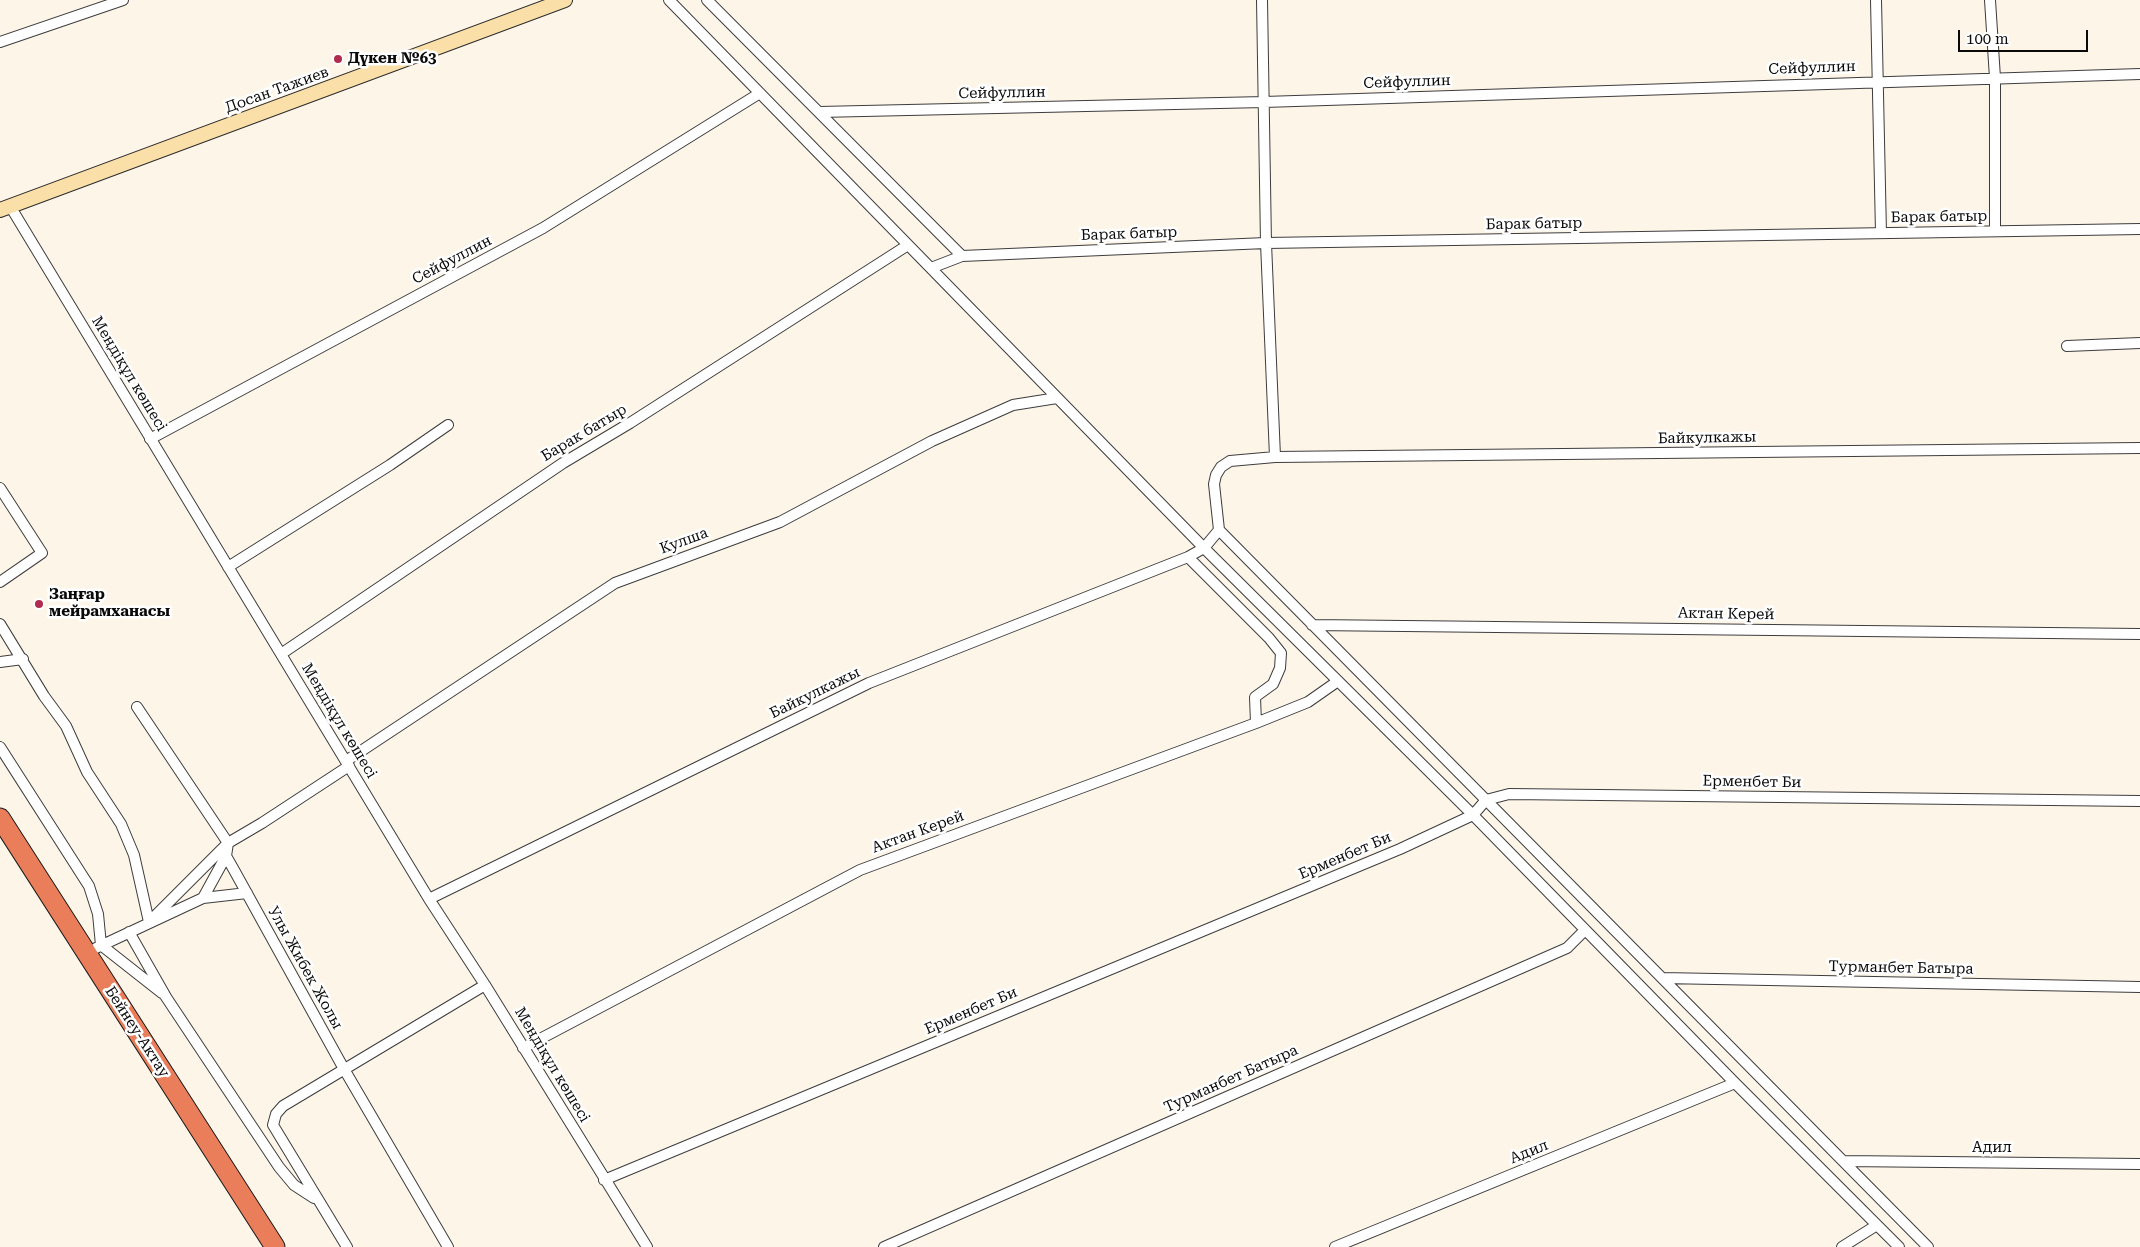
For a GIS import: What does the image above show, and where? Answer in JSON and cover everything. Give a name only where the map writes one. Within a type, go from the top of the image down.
[{"type":"highway","name":"Бейнеу-Актау","points":[[0,818],[94,949],[275,1247]]},
{"type":"street","points":[[0,42],[123,0]]},
{"type":"street","name":"Досан Тажиев","points":[[5,208],[565,0]]},
{"type":"street","points":[[669,0],[1204,548],[1473,815],[1584,931],[1899,1247]]},
{"type":"street","points":[[707,0],[962,256]]},
{"type":"street","points":[[1262,0],[1266,244],[1275,457]]},
{"type":"street","points":[[1876,0],[1881,233]]},
{"type":"street","points":[[1990,0],[1996,78],[1995,231]]},
{"type":"street","name":"Сейфуллин","points":[[819,112],[1264,102],[2140,74]]},
{"type":"street","name":"Сейфуллин","points":[[150,439],[543,228],[760,93]]},
{"type":"street","name":"Меңдіқұл көшесі","points":[[5,208],[150,439],[430,899],[647,1247]]},
{"type":"street","name":"Барак батыр","points":[[931,268],[962,256],[1266,244],[2140,228]]},
{"type":"street","name":"Барак батыр","points":[[281,654],[563,463],[630,423],[908,245]]},
{"type":"street","points":[[2066,346],[2140,343]]},
{"type":"street","name":"Кулша","points":[[149,922],[228,843],[262,823],[615,583],[780,522],[932,441],[1013,404],[1057,398]]},
{"type":"street","points":[[228,567],[390,465],[448,425]]},
{"type":"street","name":"Байкулкажы","points":[[430,899],[869,683],[1188,557],[1204,548],[1219,530],[1214,484],[1216,475],[1221,467],[1230,461],[1275,457],[2140,448]]},
{"type":"street","points":[[0,488],[42,553],[0,582]]},
{"type":"street","points":[[1219,530],[1928,1247]]},
{"type":"street","points":[[1188,557],[1269,638],[1281,653],[1280,668],[1273,684],[1255,697],[1256,723]]},
{"type":"street","points":[[0,624],[66,726],[87,772],[121,824],[134,855],[149,922]]},
{"type":"street","name":"Актан Керей","points":[[1312,624],[2140,634]]},
{"type":"street","points":[[0,662],[23,660]]},
{"type":"street","name":"Актан Керей","points":[[524,1048],[860,870],[1256,723],[1308,702],[1338,681]]},
{"type":"street","points":[[137,707],[228,843],[226,856],[203,898]]},
{"type":"street","points":[[0,747],[89,886],[98,914],[94,949]]},
{"type":"street","name":"Ерменбет Би","points":[[604,1180],[1391,853],[1473,815],[1486,800],[1509,794],[2140,800]]},
{"type":"street","name":"Улы Жибек Жолы","points":[[226,856],[344,1069],[448,1247]]},
{"type":"street","points":[[94,949],[203,898],[246,893]]},
{"type":"street","name":"Турманбет Батыра","points":[[884,1247],[1566,948],[1584,931]]},
{"type":"street","points":[[129,932],[166,997],[279,1167],[294,1185],[317,1200]]},
{"type":"street","points":[[94,949],[166,997]]},
{"type":"street","name":"Турманбет Батыра","points":[[1662,978],[2140,987]]},
{"type":"street","points":[[347,1247],[273,1125],[274,1119],[283,1106],[485,985]]},
{"type":"street","name":"Адил","points":[[1335,1247],[1735,1084]]},
{"type":"street","name":"Адил","points":[[1843,1161],[2140,1164]]},
{"type":"street","points":[[1842,1247],[1877,1225]]},
{"type":"place","name":"Дүкен №63","points":[[338,59]]},
{"type":"place","name":"Заңғар мейрамханасы","points":[[39,604]]}]
